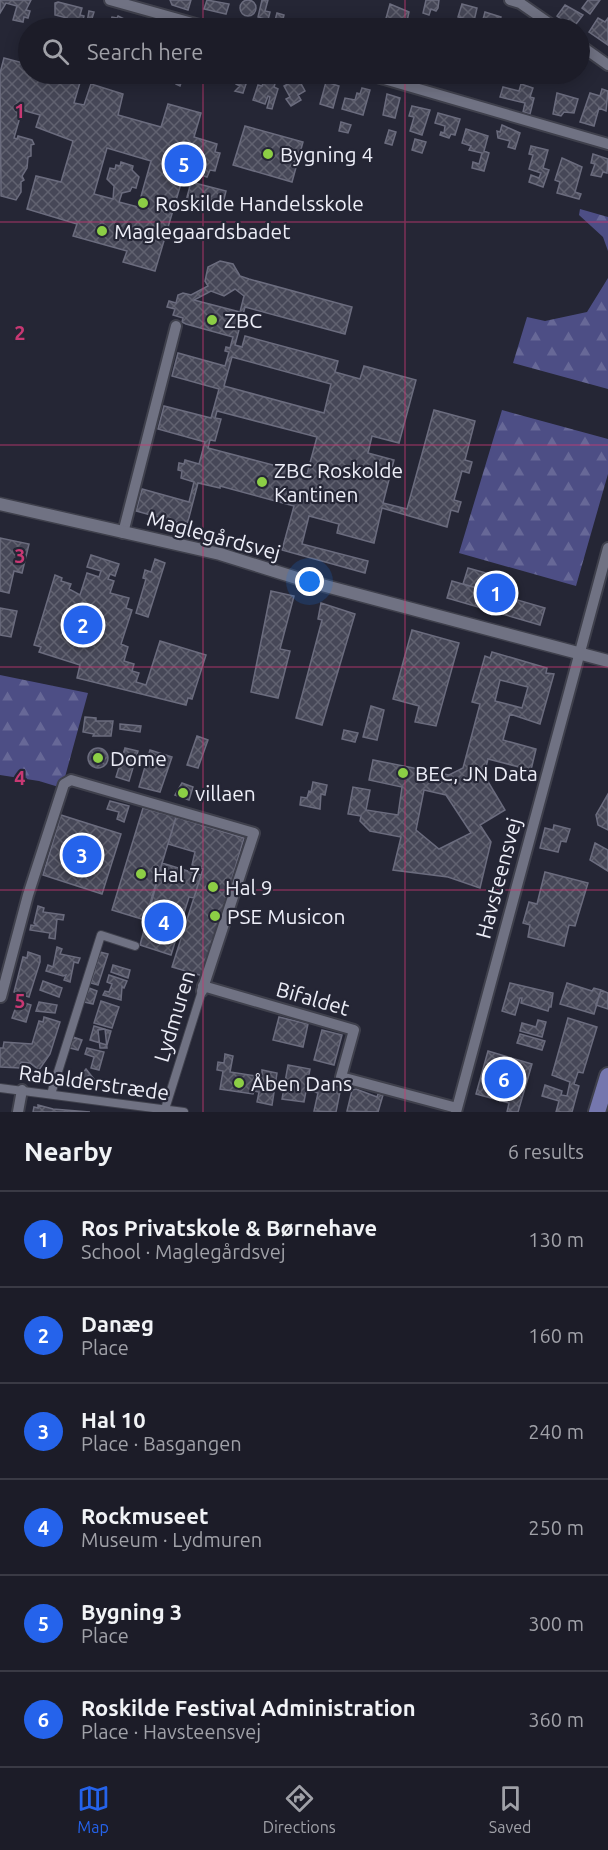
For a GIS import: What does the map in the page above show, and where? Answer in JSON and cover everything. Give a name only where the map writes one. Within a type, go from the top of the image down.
[{"type":"main road","points":[[597,1112],[608,1076]]},
{"type":"street","points":[[110,0],[174,18]]},
{"type":"street","points":[[510,0],[520,3],[542,18]]},
{"type":"street","points":[[590,53],[608,65]]},
{"type":"street","points":[[401,84],[608,144]]},
{"type":"street","name":"Maglegårdsvej","points":[[123,533],[176,326]]},
{"type":"street","name":"Maglegårdsvej","points":[[0,504],[220,554],[303,580],[608,661]]},
{"type":"street","name":"Havsteensvej","points":[[457,1110],[608,548]]},
{"type":"street","name":"Lydmuren","points":[[0,998],[28,895],[64,784],[71,780],[254,833],[202,988],[165,1109]]},
{"type":"street","points":[[51,1094],[101,935],[135,946]]},
{"type":"street","name":"Bifaldet","points":[[202,988],[354,1030],[341,1077],[457,1110]]},
{"type":"street","name":"Rabalderstræde","points":[[0,1088],[184,1112]]},
{"type":"street","points":[[18,1112],[22,1090]]},
{"type":"green space","points":[[580,209],[608,217],[608,251],[603,237],[579,215]]},
{"type":"green space","points":[[608,278],[608,389],[513,363],[527,317],[545,321],[587,312]]},
{"type":"green space","points":[[502,410],[608,439],[608,474],[576,586],[459,553]]},
{"type":"green space","points":[[0,675],[88,693],[62,788],[39,781],[0,775]]},
{"type":"building","points":[[0,0],[31,0],[26,10],[30,11],[28,18],[13,20],[17,6],[6,3],[0,13]]},
{"type":"building","points":[[170,0],[191,0],[188,10],[172,5]]},
{"type":"building","points":[[207,0],[229,4],[226,14],[204,9]]},
{"type":"building","points":[[248,0],[254,2],[256,8],[254,14],[248,16],[242,14],[240,8],[242,2]]},
{"type":"building","points":[[262,0],[268,0],[265,11],[270,12],[268,18],[258,17]]},
{"type":"building","points":[[426,0],[439,0],[436,11],[431,9],[429,15],[423,13]]},
{"type":"building","points":[[588,0],[600,0],[590,14],[582,8]]},
{"type":"building","points":[[55,3],[82,8],[80,15],[84,16],[83,18],[55,15]]},
{"type":"building","points":[[390,4],[409,12],[408,18],[386,18]]},
{"type":"building","points":[[462,4],[477,8],[475,18],[458,17]]},
{"type":"building","points":[[565,5],[583,15],[581,18],[557,16]]},
{"type":"building","points":[[89,11],[94,12],[92,18],[88,18]]},
{"type":"building","points":[[485,12],[501,17],[501,18],[483,18]]},
{"type":"building","points":[[277,13],[284,15],[283,18],[276,18]]},
{"type":"building","points":[[598,18],[605,22],[608,18],[608,45],[590,33]]},
{"type":"building","points":[[4,58],[18,62],[18,84],[80,84],[74,103],[84,105],[91,84],[123,94],[118,115],[161,127],[168,104],[201,113],[194,137],[217,144],[215,152],[220,153],[215,171],[210,170],[207,177],[185,170],[155,271],[123,262],[127,251],[73,236],[77,224],[27,209],[36,176],[61,182],[73,141],[36,127],[40,115],[22,110],[14,138],[17,139],[18,136],[32,140],[34,144],[31,145],[31,156],[28,157],[27,168],[22,176],[24,180],[21,182],[21,192],[16,200],[1,196],[0,73]],"holes":[[[107,148],[151,161],[138,207],[119,202],[122,193],[130,191],[132,187],[136,188],[139,177],[132,170],[133,166],[121,162],[120,166],[116,165],[115,169],[110,168],[107,179],[114,186],[113,199],[94,194]]]},
{"type":"building","points":[[236,84],[246,84],[243,93],[235,91],[240,86]]},
{"type":"building","points":[[263,84],[275,84],[274,87],[278,89],[272,109],[267,108],[270,97],[268,96],[265,104],[253,100],[258,85],[262,86]]},
{"type":"building","points":[[301,84],[305,91],[298,95],[301,100],[291,106],[286,99],[290,97],[284,86]]},
{"type":"building","points":[[325,84],[339,86],[333,108],[320,104]]},
{"type":"building","points":[[521,84],[533,88],[530,97],[534,98],[530,114],[523,112],[525,103],[500,97],[503,87],[519,91]]},
{"type":"building","points":[[362,88],[370,90],[363,115],[342,109],[345,98],[355,100]]},
{"type":"building","points":[[602,89],[608,91],[606,111],[599,108],[594,126],[580,122],[590,93],[600,96]]},
{"type":"building","points":[[557,93],[578,99],[574,113],[564,112],[561,116],[553,114]]},
{"type":"building","points":[[387,94],[400,98],[395,118],[383,115]]},
{"type":"building","points":[[412,106],[430,110],[422,135],[410,131],[414,117],[409,116]]},
{"type":"building","points":[[438,113],[460,119],[455,135],[451,134],[449,138],[440,135],[441,132],[444,133],[445,126],[435,123]]},
{"type":"building","points":[[341,122],[351,125],[348,133],[339,131]]},
{"type":"building","points":[[502,125],[520,133],[515,149],[508,147],[510,141],[498,138],[497,131],[500,132]]},
{"type":"building","name":"Bygning 4","points":[[245,126],[303,142],[292,182],[233,165]]},
{"type":"building","points":[[466,129],[488,136],[484,151],[489,153],[484,171],[472,168],[473,162],[479,164],[482,153],[469,150],[471,146],[462,143]]},
{"type":"building","points":[[389,130],[396,132],[392,145],[385,143]]},
{"type":"building","points":[[415,139],[426,142],[422,153],[412,150]]},
{"type":"building","points":[[531,146],[548,150],[543,168],[549,170],[543,187],[529,182],[531,175],[539,178],[541,173],[529,169],[533,155],[529,154]]},
{"type":"building","points":[[593,154],[608,159],[607,173],[603,172],[601,177],[591,175],[595,164],[591,163]]},
{"type":"building","points":[[562,158],[582,167],[575,192],[581,194],[579,199],[557,193],[560,182],[555,180]]},
{"type":"building","points":[[191,182],[226,191],[221,211],[186,201]]},
{"type":"building","points":[[220,261],[233,264],[240,276],[352,307],[345,334],[245,307],[235,345],[242,347],[245,336],[338,361],[335,372],[360,379],[364,366],[416,380],[399,443],[372,436],[368,453],[394,460],[383,503],[407,509],[434,410],[475,421],[465,460],[472,462],[469,473],[462,471],[454,500],[461,502],[458,512],[451,510],[447,527],[382,508],[374,543],[337,533],[339,524],[309,516],[302,544],[368,561],[365,573],[282,550],[294,506],[220,486],[220,488],[198,483],[187,525],[136,511],[142,489],[189,502],[194,482],[181,478],[182,471],[178,470],[179,463],[184,464],[185,460],[199,464],[205,442],[158,429],[164,406],[211,418],[219,389],[172,376],[178,353],[225,366],[229,352],[225,351],[226,347],[230,348],[233,337],[186,324],[182,322],[183,318],[173,315],[175,309],[167,307],[169,301],[176,303],[178,295],[183,293],[191,295],[208,286],[205,281],[208,267]],"holes":[[[235,289],[244,296],[240,312],[194,300],[211,291],[224,296]],[[232,357],[331,384],[324,413],[224,386]],[[217,411],[317,437],[307,474],[208,448],[210,440],[215,441],[221,419],[215,418]]]},
{"type":"building","points":[[0,538],[29,544],[22,573],[14,571],[9,593],[0,591]]},
{"type":"building","points":[[91,555],[119,564],[115,576],[110,574],[108,579],[114,581],[110,593],[129,598],[126,608],[132,610],[121,644],[128,647],[124,661],[134,664],[132,671],[139,673],[136,682],[146,685],[160,641],[206,655],[192,699],[188,698],[186,705],[77,678],[80,665],[39,652],[41,647],[34,645],[55,575],[62,578],[61,581],[71,584],[69,589],[80,595],[87,573],[99,577],[101,571],[87,567]]},
{"type":"building","points":[[155,559],[165,563],[148,617],[136,613],[146,579],[143,578],[145,570],[151,572]]},
{"type":"building","points":[[468,568],[486,573],[481,589],[463,584]]},
{"type":"building","points":[[452,581],[545,608],[540,625],[447,598]]},
{"type":"building","points":[[271,591],[294,596],[280,649],[290,651],[278,698],[251,692]]},
{"type":"building","points":[[321,603],[355,614],[322,725],[296,718],[322,620],[318,619]]},
{"type":"building","points":[[0,608],[17,611],[11,637],[0,635]]},
{"type":"building","points":[[412,630],[459,643],[436,726],[415,722],[419,706],[393,699]]},
{"type":"building","name":"BEC, JN Data","points":[[492,652],[547,668],[546,673],[554,674],[540,724],[510,714],[503,740],[536,749],[531,770],[488,759],[484,775],[505,810],[480,825],[491,842],[480,888],[448,877],[393,870],[401,837],[370,831],[360,821],[361,816],[348,814],[353,787],[370,790],[366,810],[398,815],[402,787],[369,780],[373,760],[449,775],[463,768],[480,704],[472,702],[485,656],[490,658]],"holes":[[[500,680],[528,687],[522,708],[495,701]],[[424,790],[446,795],[471,833],[439,849],[416,830]]]},
{"type":"building","points":[[371,706],[384,710],[377,740],[363,737]]},
{"type":"building","points":[[85,717],[96,718],[96,721],[113,721],[111,736],[93,736],[94,734],[83,732]]},
{"type":"building","points":[[120,724],[141,726],[140,732],[120,729]]},
{"type":"building","points":[[344,730],[358,733],[355,742],[342,739]]},
{"type":"building","points":[[197,736],[208,740],[198,768],[187,765]]},
{"type":"building","name":"Dome","points":[[98,748],[105,751],[108,758],[105,765],[98,768],[91,765],[88,758],[91,751]]},
{"type":"building","points":[[125,748],[138,751],[129,781],[116,777]]},
{"type":"building","points":[[150,750],[172,757],[160,792],[139,787]]},
{"type":"building","points":[[313,782],[327,785],[325,795],[321,794],[320,809],[300,805],[301,797],[307,798],[309,791],[311,792]]},
{"type":"building","name":"villaen","points":[[182,783],[193,787],[189,800],[175,795]]},
{"type":"building","points":[[608,794],[608,830],[598,825],[596,815]]},
{"type":"building","points":[[110,801],[129,806],[124,822],[117,819],[119,812],[107,809]]},
{"type":"building","name":"Hal 7","points":[[143,808],[176,817],[145,920],[112,910]]},
{"type":"building","points":[[61,815],[121,834],[102,894],[43,875]]},
{"type":"building","name":"Hal 9","points":[[176,817],[244,838],[203,976],[172,967],[203,869],[192,865],[195,852],[168,844]]},
{"type":"building","points":[[554,825],[570,829],[566,842],[561,841],[558,852],[540,848],[545,828],[553,830]]},
{"type":"building","points":[[595,843],[608,850],[608,871],[590,860]]},
{"type":"building","points":[[162,863],[201,875],[194,898],[189,897],[171,955],[140,945]]},
{"type":"building","points":[[545,872],[588,883],[575,926],[569,925],[564,946],[528,937],[530,925],[523,923],[529,902],[537,904]]},
{"type":"building","points":[[38,906],[44,908],[43,912],[64,915],[63,920],[57,919],[55,939],[49,938],[50,933],[30,930],[31,925],[37,926],[34,923]]},
{"type":"building","points":[[57,947],[62,949],[60,954],[80,958],[78,963],[74,962],[70,982],[64,980],[66,975],[46,971],[48,965],[53,967]]},
{"type":"building","points":[[28,952],[40,956],[29,997],[14,992],[23,957],[27,958]]},
{"type":"building","points":[[100,952],[108,954],[98,985],[91,983]]},
{"type":"building","points":[[113,965],[130,970],[128,978],[111,972]]},
{"type":"building","points":[[109,975],[127,981],[124,988],[122,987],[121,1000],[103,995],[105,991],[109,992],[112,984],[107,982]]},
{"type":"building","points":[[43,981],[62,988],[59,997],[40,990]]},
{"type":"building","points":[[510,983],[553,993],[551,1007],[548,1011],[521,1003],[522,998],[520,998],[515,1015],[502,1011]]},
{"type":"building","points":[[567,983],[592,991],[594,988],[601,990],[594,1014],[560,1004]]},
{"type":"building","points":[[89,988],[97,991],[93,1004],[84,1002]]},
{"type":"building","points":[[601,990],[608,993],[608,1009],[596,1005]]},
{"type":"building","points":[[18,1001],[31,1005],[26,1022],[12,1018]]},
{"type":"building","points":[[101,1001],[119,1007],[112,1028],[94,1023]]},
{"type":"building","points":[[39,1002],[57,1005],[55,1013],[36,1011]]},
{"type":"building","points":[[44,1017],[60,1022],[50,1054],[39,1070],[30,1063],[21,1062],[20,1068],[0,1067],[0,1048],[3,1048],[4,1042],[32,1044],[39,1021],[43,1022]]},
{"type":"building","points":[[279,1017],[308,1024],[303,1047],[273,1040]]},
{"type":"building","points":[[568,1018],[597,1027],[583,1073],[578,1072],[574,1084],[579,1086],[572,1112],[556,1112],[559,1101],[542,1096],[545,1085],[562,1091],[561,1095],[567,1096],[570,1082],[552,1075]]},
{"type":"building","points":[[538,1020],[546,1022],[542,1037],[520,1031],[522,1023],[536,1027]]},
{"type":"building","points":[[94,1026],[111,1031],[107,1045],[90,1040]]},
{"type":"building","points":[[105,1029],[107,1048],[100,1048],[98,1030]]},
{"type":"building","points":[[322,1030],[342,1035],[334,1065],[314,1060]]},
{"type":"building","points":[[520,1034],[545,1041],[542,1050],[517,1043]]},
{"type":"building","points":[[73,1037],[82,1040],[78,1050],[70,1048]]},
{"type":"building","points":[[87,1048],[104,1052],[99,1070],[91,1068],[94,1057],[85,1054]]},
{"type":"building","points":[[488,1051],[532,1064],[518,1112],[507,1112],[509,1103],[476,1094]]},
{"type":"building","points":[[225,1054],[233,1056],[230,1072],[256,1076],[257,1073],[262,1074],[262,1070],[277,1073],[272,1105],[257,1102],[259,1092],[254,1091],[253,1094],[220,1089],[223,1071],[217,1070],[218,1062],[224,1063]]},
{"type":"building","points":[[288,1065],[310,1069],[304,1102],[282,1099]]},
{"type":"building","points":[[86,1069],[97,1083],[95,1085],[92,1082],[87,1087],[79,1078]]},
{"type":"building","points":[[320,1085],[341,1087],[336,1112],[314,1111],[318,1093],[315,1092]]},
{"type":"building","points":[[356,1089],[377,1097],[378,1094],[383,1095],[378,1112],[347,1111],[352,1090]]},
{"type":"building","points":[[38,1105],[53,1109],[90,1112],[33,1112],[34,1107],[38,1108]]},
{"type":"place","name":"Bygning 4","points":[[268,154]]},
{"type":"place","name":"Bygning 3","points":[[184,164]]},
{"type":"place","name":"Roskilde Handelsskole","points":[[143,203]]},
{"type":"place","name":"Maglegaardsbadet","points":[[102,231]]},
{"type":"place","name":"ZBC","points":[[212,320]]},
{"type":"place","name":"ZBC Roskolde Kantinen","points":[[262,482]]},
{"type":"place","name":"Ros Privatskole & Børnehave","points":[[496,593]]},
{"type":"place","name":"Danæg","points":[[83,625]]},
{"type":"place","name":"Dome","points":[[98,758]]},
{"type":"place","name":"BEC, JN Data","points":[[403,773]]},
{"type":"place","name":"villaen","points":[[183,793]]},
{"type":"place","name":"Hal 10","points":[[82,855]]},
{"type":"place","name":"Hal 7","points":[[141,874]]},
{"type":"place","name":"Hal 9","points":[[213,887]]},
{"type":"place","name":"PSE Musicon","points":[[215,916]]},
{"type":"place","name":"Rockmuseet","points":[[164,922]]},
{"type":"place","name":"Roskilde Festival Administration","points":[[504,1079]]},
{"type":"place","name":"Åben Dans","points":[[239,1083]]}]
